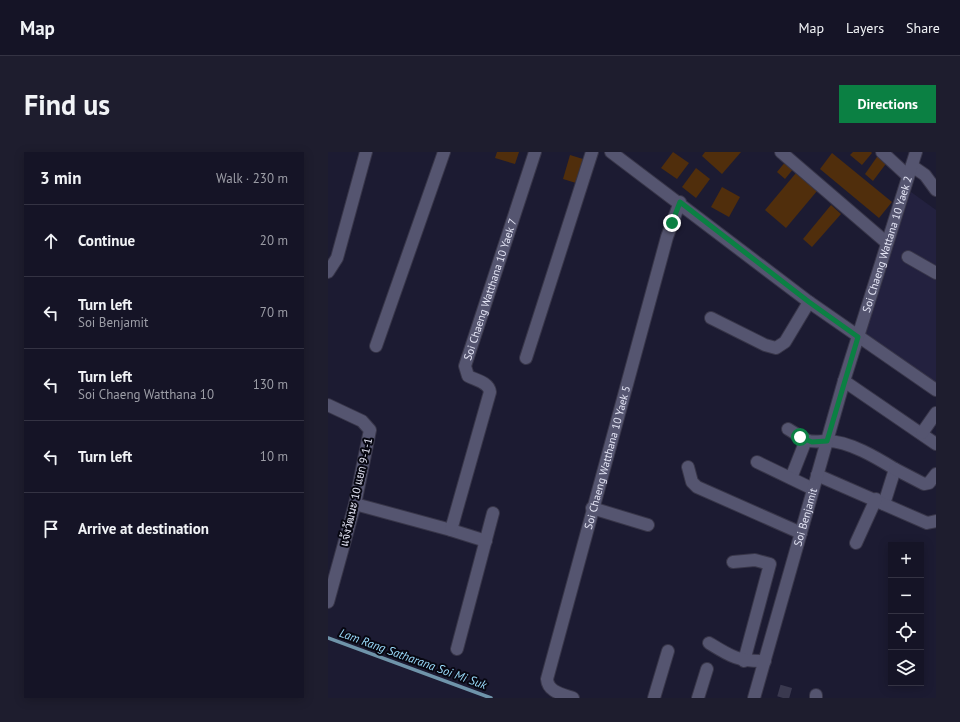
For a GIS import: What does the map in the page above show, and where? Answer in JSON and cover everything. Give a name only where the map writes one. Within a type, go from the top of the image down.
[{"type":"street","points":[[328,272],[338,258],[366,152]]},
{"type":"street","points":[[376,346],[444,152]]},
{"type":"street","name":"Soi Chaeng Watthana 10 Yaek 7","points":[[451,530],[490,392],[490,388],[487,384],[468,376],[466,366],[535,152]]},
{"type":"street","points":[[526,358],[592,152]]},
{"type":"street","points":[[611,152],[680,202],[809,302],[936,390]]},
{"type":"street","points":[[781,152],[887,243]]},
{"type":"street","points":[[882,152],[910,171],[925,175],[936,190]]},
{"type":"street","name":"Soi Chaeng Wattana 10 Yaek 2","points":[[858,337],[916,152]]},
{"type":"street","name":"Soi Chaeng Watthana 10 Yaek 5","points":[[573,698],[554,691],[550,688],[547,679],[592,508],[667,237],[680,202]]},
{"type":"street","points":[[908,257],[936,273]]},
{"type":"street","points":[[711,318],[765,345],[776,348],[785,342],[809,302]]},
{"type":"street","name":"Soi Benjamit","points":[[754,698],[844,380],[858,337]]},
{"type":"street","points":[[844,380],[936,444]]},
{"type":"street","name":"แจ้งวัฒนะ 10 แยก 9-1-1","points":[[328,405],[362,421],[370,430],[355,504],[328,602]]},
{"type":"street","points":[[922,434],[936,413]]},
{"type":"street","points":[[788,429],[806,440],[817,443],[827,441],[857,449],[924,484],[929,482],[936,474]]},
{"type":"street","points":[[791,478],[806,440]]},
{"type":"street","points":[[757,462],[813,489]]},
{"type":"street","points":[[688,467],[692,482],[697,487],[801,533]]},
{"type":"street","points":[[856,543],[880,502],[895,469]]},
{"type":"street","points":[[817,475],[927,523],[936,521]]},
{"type":"street","points":[[355,504],[486,541]]},
{"type":"street","points":[[592,508],[648,525]]},
{"type":"street","points":[[457,649],[493,513]]},
{"type":"street","points":[[733,562],[755,560],[770,564],[792,563]]},
{"type":"street","points":[[744,661],[770,564]]},
{"type":"street","points":[[709,644],[734,658],[744,661],[765,661]]},
{"type":"street","points":[[654,698],[668,651]]},
{"type":"street","points":[[698,698],[707,669]]},
{"type":"shaded area","points":[[911,192],[936,210],[936,385],[864,332]]},
{"type":"building","points":[[497,152],[519,152],[515,164],[495,158]]},
{"type":"building","points":[[673,152],[689,163],[677,179],[661,168]]},
{"type":"building","points":[[705,152],[741,152],[722,174],[702,156]]},
{"type":"building","points":[[853,152],[872,153],[862,165],[850,155]]},
{"type":"building","points":[[832,153],[892,202],[879,218],[820,169]]},
{"type":"building","points":[[879,154],[888,161],[873,181],[865,174]]},
{"type":"building","points":[[570,155],[583,159],[576,183],[563,179]]},
{"type":"building","points":[[786,161],[794,168],[785,179],[777,172]]},
{"type":"building","points":[[696,168],[710,179],[696,198],[682,187]]},
{"type":"building","points":[[796,173],[817,191],[786,228],[765,210]]},
{"type":"building","points":[[722,187],[740,197],[729,217],[711,207]]},
{"type":"building","points":[[831,205],[841,214],[812,247],[803,239]]},
{"type":"waterway","name":"Lam Rang Satharana Soi Mi Suk","points":[[328,638],[491,698]]},
{"type":"tunnel","points":[[783,698],[787,684]]},
{"type":"route","points":[[672,223],[680,202],[809,302],[858,337],[827,441],[817,443],[800,437]]}]
